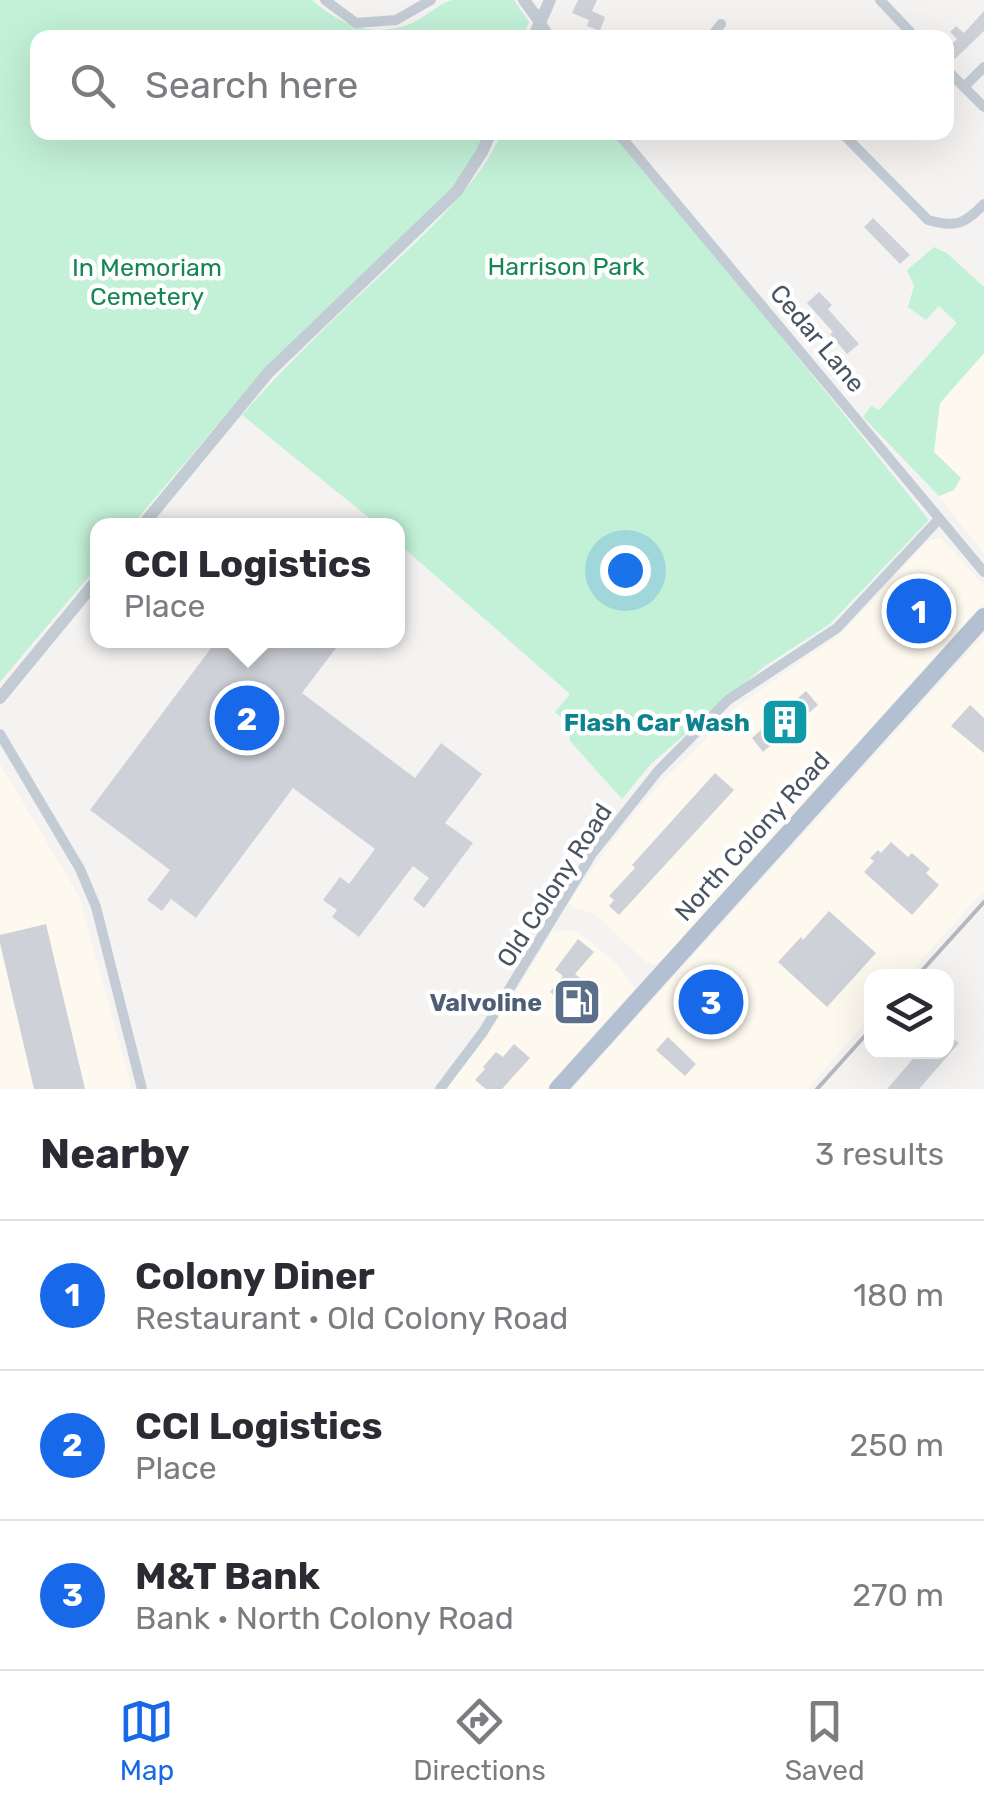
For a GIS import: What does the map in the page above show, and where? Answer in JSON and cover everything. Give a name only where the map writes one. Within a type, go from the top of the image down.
[{"type":"main road","name":"North Colony Road","points":[[558,1089],[984,617]]},
{"type":"street","points":[[325,0],[356,23],[396,20],[431,0]]},
{"type":"street","points":[[524,0],[546,30]]},
{"type":"street","points":[[536,30],[550,0]]},
{"type":"street","points":[[880,0],[909,30]]},
{"type":"street","points":[[890,10],[900,0]]},
{"type":"street","points":[[716,30],[721,24]]},
{"type":"street","points":[[964,87],[984,67]]},
{"type":"street","points":[[954,77],[984,107]]},
{"type":"street","points":[[149,518],[268,373],[457,192],[487,140]]},
{"type":"street","name":"Cedar Lane","points":[[623,140],[984,572]]},
{"type":"street","points":[[849,140],[928,220],[944,224],[967,222],[984,204]]},
{"type":"street","name":"Old Colony Road","points":[[440,1089],[483,1032],[592,854],[658,771],[728,700],[836,628],[939,518]]},
{"type":"street","points":[[0,698],[90,589]]},
{"type":"street","points":[[0,734],[78,864],[90,894],[142,1089]]},
{"type":"shaded area","points":[[984,353],[984,554],[939,496],[954,490],[934,452],[940,403]]},
{"type":"shaded area","points":[[940,537],[984,586],[984,602],[664,958],[655,965],[647,963],[594,913],[571,907],[570,901],[620,831],[664,779],[705,740],[709,730],[842,633],[928,541]]},
{"type":"shaded area","points":[[984,635],[984,890],[913,969],[864,969],[864,1024],[807,1089],[572,1089]]},
{"type":"shaded area","points":[[0,764],[79,896],[132,1089],[0,1089]]},
{"type":"shaded area","points":[[577,931],[617,964],[635,988],[546,1089],[445,1089],[477,1049],[552,932]]},
{"type":"green space","name":"In Memoriam Cemetery","points":[[0,0],[312,0],[336,18],[376,30],[30,30],[30,140],[482,140],[454,187],[257,378],[138,518],[90,518],[90,575],[0,682]]},
{"type":"green space","name":"In Memoriam Cemetery","points":[[452,0],[514,0],[529,22],[526,30],[376,30],[404,26]]},
{"type":"green space","name":"Harrison Park","points":[[498,140],[623,140],[929,520],[830,624],[765,666],[651,764],[622,799],[570,741],[568,724],[555,712],[570,694],[405,549],[405,518],[369,518],[242,415],[456,201]]},
{"type":"green space","points":[[934,247],[948,254],[984,287],[984,353],[940,403],[934,452],[961,478],[954,490],[939,496],[863,417],[871,406],[879,410],[957,323],[939,306],[926,320],[908,307],[914,286],[907,270]]},
{"type":"building","points":[[578,0],[597,0],[592,11],[605,17],[597,30],[587,26],[589,20],[572,13]]},
{"type":"building","points":[[984,11],[984,31],[955,59],[957,39],[952,30],[956,26],[964,33]]},
{"type":"building","points":[[873,218],[910,255],[900,264],[864,227]]},
{"type":"building","points":[[819,292],[832,305],[828,309],[859,344],[847,354],[807,303]]},
{"type":"building","points":[[925,589],[940,602],[912,633],[898,620]]},
{"type":"building","points":[[211,648],[336,648],[302,693],[415,778],[441,743],[482,774],[445,823],[473,843],[424,908],[413,899],[429,878],[413,866],[359,937],[332,917],[337,910],[323,900],[340,877],[349,884],[375,849],[293,788],[196,918],[171,899],[162,911],[147,900],[170,870],[90,810]]},
{"type":"building","name":"Flash Car Wash","points":[[806,691],[818,705],[763,752],[752,738]]},
{"type":"building","points":[[970,705],[984,718],[984,753],[951,726]]},
{"type":"building","points":[[715,773],[734,790],[619,915],[609,906],[614,900],[609,896]]},
{"type":"building","points":[[891,842],[930,869],[926,873],[939,885],[912,915],[864,872],[874,861],[870,858]]},
{"type":"building","points":[[829,911],[876,953],[827,1007],[778,962]]},
{"type":"building","points":[[46,924],[85,1089],[34,1089],[0,935]]},
{"type":"building","points":[[578,939],[594,952],[575,974],[596,991],[569,1022],[559,1013],[566,1005],[550,992],[563,976],[555,970]]},
{"type":"building","points":[[718,981],[731,992],[707,1018],[694,1007]]},
{"type":"building","points":[[668,1037],[696,1064],[685,1076],[656,1050]]},
{"type":"building","points":[[514,1044],[530,1058],[502,1089],[486,1089],[475,1080],[496,1052],[503,1057]]},
{"type":"building","points":[[913,1059],[945,1059],[919,1089],[887,1089]]},
{"type":"railway","points":[[923,969],[984,902]]},
{"type":"railway","points":[[817,1089],[864,1037]]},
{"type":"place","name":"Colony Diner","points":[[919,611]]},
{"type":"place","name":"CCI Logistics","points":[[247,718]]},
{"type":"place","name":"Flash Car Wash","points":[[785,722]]},
{"type":"place","name":"Valvoline","points":[[577,1002]]},
{"type":"place","name":"M&T Bank","points":[[711,1002]]}]
